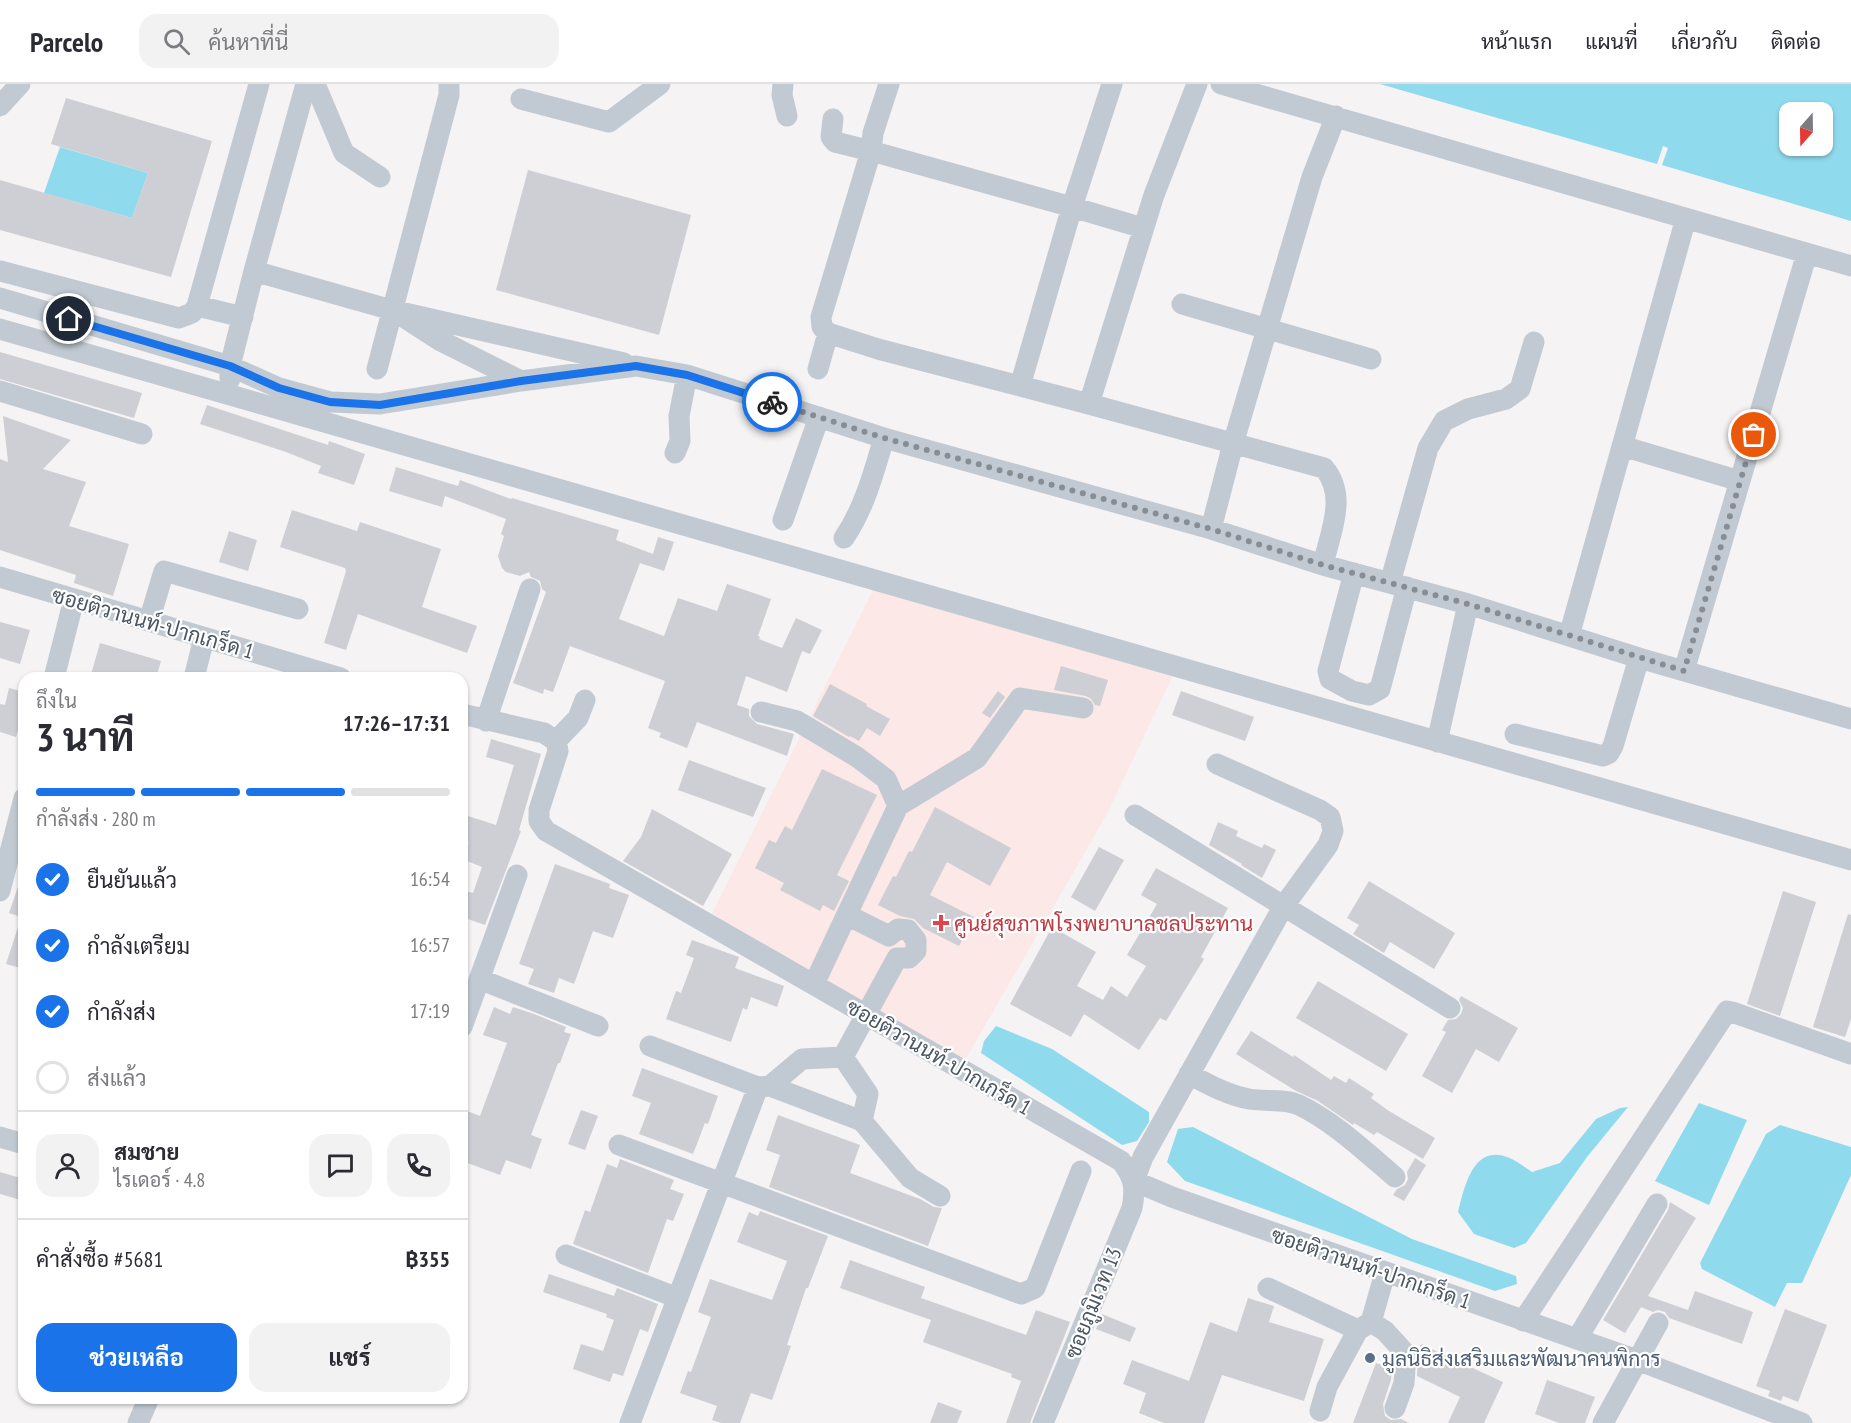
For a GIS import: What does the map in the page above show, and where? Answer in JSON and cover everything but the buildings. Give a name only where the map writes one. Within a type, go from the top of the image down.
[{"type":"street","points":[[0,106],[20,84]]},
{"type":"street","points":[[0,271],[179,318],[192,313],[197,306],[259,84]]},
{"type":"street","points":[[233,394],[230,366],[306,84]]},
{"type":"street","points":[[315,84],[344,153],[380,177]]},
{"type":"street","points":[[377,369],[449,95],[449,84]]},
{"type":"street","points":[[783,84],[782,95],[787,116]]},
{"type":"street","points":[[889,84],[821,317],[822,327],[828,333],[878,349],[1324,468],[1331,476],[1338,502],[1323,565]]},
{"type":"street","points":[[1020,386],[1072,207],[1112,84]]},
{"type":"street","points":[[1089,404],[1143,228],[1197,84]]},
{"type":"street","points":[[1221,84],[1851,266]]},
{"type":"street","points":[[520,99],[609,122],[648,88]]},
{"type":"street","points":[[1211,529],[1233,444],[1312,177],[1336,117]]},
{"type":"street","points":[[833,119],[831,137],[835,142],[1143,228]]},
{"type":"street","points":[[1569,636],[1686,218]]},
{"type":"street","points":[[1684,671],[1807,253]]},
{"type":"street","points":[[254,271],[392,310],[636,366],[687,375],[884,438],[1211,529],[1323,565],[1468,604],[1639,658],[1851,719]]},
{"type":"street","points":[[0,298],[230,366],[279,388],[330,402],[380,405],[521,381],[636,366]]},
{"type":"street","points":[[1182,304],[1371,359]]},
{"type":"street","points":[[197,306],[243,317]]},
{"type":"street","points":[[392,310],[439,340],[521,381]]},
{"type":"street","points":[[0,329],[1851,860]]},
{"type":"street","points":[[818,369],[828,333]]},
{"type":"street","points":[[1354,573],[1328,670],[1330,679],[1352,691],[1370,696],[1380,689],[1428,448],[1444,421],[1468,409],[1506,399],[1520,389],[1534,342]]},
{"type":"street","points":[[675,453],[680,441],[679,416],[687,375]]},
{"type":"street","points":[[0,391],[142,434]]},
{"type":"street","points":[[783,520],[819,417]]},
{"type":"street","points":[[844,538],[851,527],[873,474],[884,438]]},
{"type":"street","points":[[1622,446],[1740,481]]},
{"type":"street","points":[[149,621],[164,571],[298,609]]},
{"type":"street","name":"ซอยติวานนท์-ปากเกร็ด 1","points":[[0,577],[320,672]]},
{"type":"street","points":[[486,721],[530,590]]},
{"type":"street","points":[[56,672],[74,599]]},
{"type":"street","points":[[1437,742],[1468,604]]},
{"type":"street","points":[[196,672],[204,638]]},
{"type":"street","points":[[1515,734],[1603,756],[1609,753],[1639,658]]},
{"type":"street","points":[[814,984],[898,806],[977,758],[1020,698],[1083,708]]},
{"type":"street","points":[[468,717],[544,733],[556,741],[578,718],[585,700]]},
{"type":"street","points":[[762,712],[796,722],[857,757],[886,779],[898,806]]},
{"type":"street","name":"ซอยติวานนท์-ปากเกร็ด 1","points":[[556,741],[558,751],[539,810],[539,820],[546,831],[1121,1161],[1134,1181],[1172,1197],[1385,1273],[1637,1360],[1802,1423]]},
{"type":"street","name":"ซอยภูมิเวท 13","points":[[1043,1423],[1132,1208],[1135,1192],[1134,1181],[1143,1157],[1283,907],[1328,845],[1333,831],[1330,817],[1320,810],[1217,764]]},
{"type":"street","points":[[1135,815],[1450,1008]]},
{"type":"street","points":[[0,891],[3,865],[18,817]]},
{"type":"street","points":[[468,1011],[518,875]]},
{"type":"street","points":[[843,1057],[897,958],[909,958],[916,951],[916,940],[908,930],[898,929],[889,936],[847,915]]},
{"type":"street","points":[[479,980],[598,1026]]},
{"type":"street","points":[[1523,1321],[1727,1011],[1851,1054]]},
{"type":"street","points":[[650,1046],[862,1121],[910,1178],[940,1196]]},
{"type":"street","points":[[630,1423],[721,1183],[764,1087],[801,1059],[843,1057]]},
{"type":"street","points":[[843,1057],[868,1094],[862,1121]]},
{"type":"street","points":[[1189,1074],[1232,1095],[1250,1099],[1286,1101],[1299,1105],[1350,1138],[1395,1177]]},
{"type":"street","points":[[0,1137],[18,1142]]},
{"type":"street","points":[[619,1145],[1021,1294],[1035,1288],[1081,1170]]},
{"type":"street","points":[[1577,1339],[1657,1204]]},
{"type":"street","points":[[566,1255],[678,1298]]},
{"type":"street","points":[[1320,1411],[1327,1387],[1364,1326],[1385,1273]]},
{"type":"street","points":[[1268,1288],[1364,1326],[1385,1331],[1406,1354],[1404,1383],[1395,1408]]},
{"type":"street","points":[[1604,1423],[1658,1323]]},
{"type":"street","points":[[138,1423],[146,1404]]},
{"type":"shaded area","points":[[875,586],[1173,675],[1108,812],[964,1062],[712,914]]},
{"type":"water","points":[[1380,84],[1851,84],[1851,221],[1662,165],[1668,148],[1663,146],[1657,164]]},
{"type":"water","points":[[60,147],[148,173],[132,218],[44,193]]},
{"type":"water","points":[[996,1026],[1052,1049],[1149,1112],[1149,1122],[1137,1141],[1122,1145],[981,1053],[984,1041]]},
{"type":"water","points":[[1699,1103],[1747,1120],[1709,1205],[1655,1181]]},
{"type":"water","points":[[1628,1107],[1587,1157],[1526,1243],[1514,1248],[1474,1234],[1458,1212],[1463,1191],[1472,1171],[1478,1162],[1486,1157],[1495,1155],[1507,1157],[1532,1172],[1560,1163],[1596,1119],[1620,1108]]},
{"type":"water","points":[[1780,1125],[1851,1147],[1851,1175],[1802,1283],[1787,1283],[1775,1307],[1702,1269],[1700,1263],[1766,1134]]},
{"type":"water","points":[[1193,1127],[1412,1239],[1516,1276],[1517,1284],[1495,1291],[1185,1181],[1167,1162],[1178,1129]]},
{"type":"way so far","points":[[772,402],[884,438],[1211,529],[1323,565],[1468,604],[1684,671],[1754,435]]},
{"type":"place","name":"ศูนย์สุขภาพโรงพยาบาลชลประทาน","points":[[941,923]]},
{"type":"place","name":"มูลนิธิส่งเสริมและพัฒนาคนพิการ","points":[[1370,1358]]},
{"type":"route","points":[[69,319],[230,366],[279,388],[330,402],[380,405],[521,381],[636,366],[687,375],[772,402]]}]
